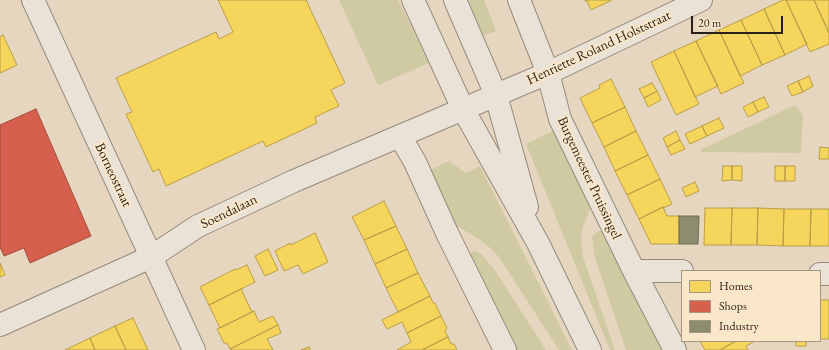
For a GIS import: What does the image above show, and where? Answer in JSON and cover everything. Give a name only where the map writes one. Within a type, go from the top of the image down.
[{"type":"street","name":"Borneostraat","points":[[33,0],[194,350]]},
{"type":"street","points":[[413,0],[463,109],[538,243],[590,350]]},
{"type":"street","points":[[455,0],[496,95],[538,243]]},
{"type":"street","name":"Burgemeester Pruissingel","points":[[520,0],[548,73],[560,119],[634,271],[675,350]]},
{"type":"street","name":"Henriette Roland Holststraat","points":[[463,109],[548,73],[701,0]]},
{"type":"street","name":"Soendalaan","points":[[0,325],[151,257],[198,226],[294,181],[463,109]]},
{"type":"street","points":[[400,136],[415,162],[447,233],[505,350]]},
{"type":"street","points":[[634,271],[681,272]]},
{"type":"shaded area","points":[[339,0],[398,0],[429,63],[378,85]]},
{"type":"shaded area","points":[[468,0],[484,0],[496,31],[482,36]]},
{"type":"shaded area","points":[[795,105],[803,115],[801,153],[702,152],[700,150]]},
{"type":"shaded area","points":[[555,130],[590,203],[590,209],[582,229],[581,239],[583,257],[615,350],[610,350],[526,144]]},
{"type":"shaded area","points":[[449,161],[466,173],[480,166],[572,350],[559,350],[499,257],[477,238],[455,225],[428,171]]},
{"type":"shaded area","points":[[601,231],[605,233],[662,350],[626,350],[594,252],[592,237],[597,232]]},
{"type":"shaded area","points":[[474,251],[482,255],[494,269],[546,350],[512,350],[469,256]]},
{"type":"building: Homes","points":[[218,0],[306,0],[345,83],[331,90],[339,106],[315,117],[317,123],[266,147],[263,141],[166,186],[159,169],[153,172],[126,114],[132,112],[116,78],[216,32],[219,39],[233,32]]},
{"type":"building: Homes","points":[[585,0],[612,0],[591,10],[587,1],[586,2]]},
{"type":"building: Homes","points":[[786,0],[807,44],[785,55],[764,9]]},
{"type":"building: Homes","points":[[786,0],[814,0],[829,33],[829,44],[810,52]]},
{"type":"building: Homes","points":[[814,0],[829,0],[829,33]]},
{"type":"building: Homes","points":[[764,9],[785,55],[762,65],[741,20]]},
{"type":"building: Homes","points":[[741,20],[762,65],[740,76],[719,30]]},
{"type":"building: Homes","points":[[719,30],[744,83],[721,94],[696,41]]},
{"type":"building: Homes","points":[[3,35],[17,65],[0,73],[0,37]]},
{"type":"building: Homes","points":[[696,41],[718,86],[695,97],[674,51]]},
{"type":"building: Homes","points":[[674,51],[699,104],[676,115],[651,62]]},
{"type":"building: Homes","points":[[809,76],[813,86],[803,92],[798,81]]},
{"type":"building: Homes","points":[[611,79],[625,107],[592,123],[580,98],[600,88],[599,85]]},
{"type":"building: Homes","points":[[798,81],[803,92],[792,96],[787,86]]},
{"type":"building: Homes","points":[[652,83],[657,91],[644,98],[639,89]]},
{"type":"building: Homes","points":[[657,91],[661,100],[648,107],[644,98]]},
{"type":"building: Homes","points":[[764,97],[769,107],[758,112],[753,102]]},
{"type":"building: Homes","points":[[753,102],[758,112],[748,117],[743,107]]},
{"type":"building: Homes","points":[[625,107],[636,131],[604,147],[592,123]]},
{"type":"building: Homes","points":[[719,118],[724,128],[707,136],[702,126]]},
{"type":"building: Homes","points":[[702,126],[707,136],[690,144],[685,134]]},
{"type":"building: Homes","points":[[636,131],[648,155],[615,171],[604,147]]},
{"type":"building: Homes","points":[[676,131],[680,140],[667,147],[663,138]]},
{"type":"building: Homes","points":[[680,140],[685,149],[671,155],[667,147]]},
{"type":"building: Homes","points":[[820,147],[829,148],[829,159],[819,159]]},
{"type":"building: Homes","points":[[648,155],[660,179],[627,195],[615,171]]},
{"type":"building: Homes","points":[[723,166],[732,166],[732,180],[722,181]]},
{"type":"building: Homes","points":[[732,166],[742,166],[742,181],[732,180]]},
{"type":"building: Homes","points":[[775,166],[785,166],[785,181],[775,181]]},
{"type":"building: Homes","points":[[785,166],[795,166],[795,181],[785,181]]},
{"type":"building: Homes","points":[[660,179],[672,204],[639,219],[627,195]]},
{"type":"building: Homes","points":[[695,182],[699,191],[686,197],[682,188]]},
{"type":"building: Homes","points":[[384,201],[396,226],[364,240],[352,217]]},
{"type":"building: Homes","points":[[663,207],[667,216],[679,216],[679,244],[651,244],[639,219]]},
{"type":"building: Homes","points":[[705,208],[732,208],[731,245],[704,245]]},
{"type":"building: Homes","points":[[732,208],[758,208],[757,245],[731,245]]},
{"type":"building: Homes","points":[[758,208],[784,209],[783,246],[757,245]]},
{"type":"building: Homes","points":[[784,209],[811,209],[810,246],[783,246]]},
{"type":"building: Homes","points":[[811,209],[829,209],[829,246],[810,246]]},
{"type":"building: Homes","points":[[396,226],[407,249],[375,264],[364,240]]},
{"type":"building: Homes","points":[[315,233],[328,262],[303,274],[298,265],[284,271],[275,251]]},
{"type":"building: Homes","points":[[268,249],[278,270],[265,276],[255,256]]},
{"type":"building: Homes","points":[[407,249],[418,273],[386,288],[375,264]]},
{"type":"building: Homes","points":[[0,263],[5,275],[0,277]]},
{"type":"building: Homes","points":[[247,265],[255,282],[209,305],[200,287],[235,269],[236,270]]},
{"type":"building: Homes","points":[[418,273],[430,296],[398,312],[386,288]]},
{"type":"building: Homes","points":[[241,289],[252,312],[220,328],[209,305]]},
{"type":"building: Homes","points":[[430,296],[441,316],[407,333],[402,322],[387,329],[382,320]]},
{"type":"building: Homes","points":[[821,300],[829,300],[829,339],[821,339]]},
{"type":"building: Homes","points":[[254,311],[259,322],[273,316],[278,325],[230,349],[227,343],[224,343],[217,329]]},
{"type":"building: Homes","points":[[441,316],[447,328],[445,331],[448,337],[422,350],[397,350],[411,342],[407,333]]},
{"type":"building: Homes","points":[[133,318],[148,350],[126,350],[115,326]]},
{"type":"building: Homes","points":[[278,325],[281,333],[267,339],[273,350],[230,349]]},
{"type":"building: Homes","points":[[115,326],[126,350],[95,350],[90,338]]},
{"type":"building: Homes","points":[[448,337],[451,344],[454,344],[457,350],[422,350]]},
{"type":"building: Homes","points":[[90,338],[95,350],[65,350]]},
{"type":"building: Homes","points":[[701,342],[734,342],[720,350],[705,350]]},
{"type":"building: Homes","points":[[734,342],[753,342],[746,346],[748,350],[720,350]]},
{"type":"building: Homes","points":[[796,342],[806,342],[806,346],[796,346]]},
{"type":"building: Homes","points":[[309,347],[310,350],[301,350]]},
{"type":"building: Shops","points":[[36,109],[91,236],[30,263],[24,248],[4,256],[0,247],[0,125]]},
{"type":"building: Industry","points":[[679,216],[699,216],[698,244],[679,244]]}]
